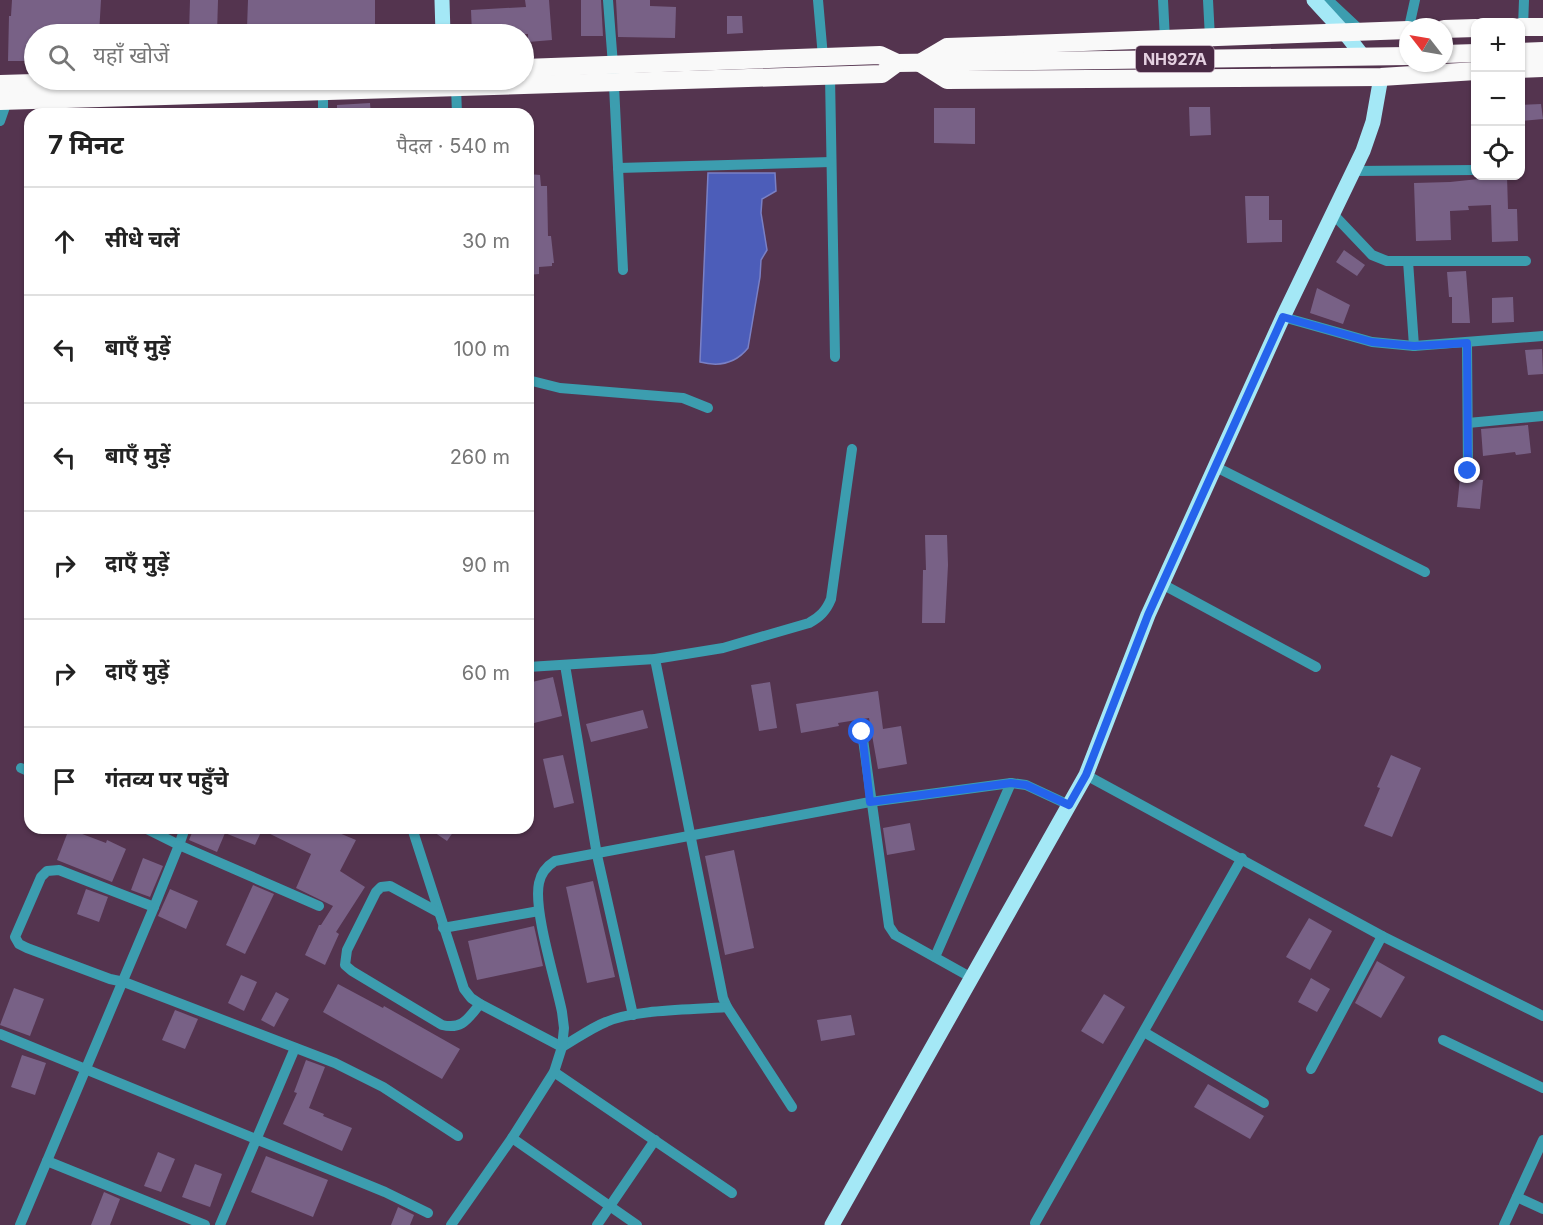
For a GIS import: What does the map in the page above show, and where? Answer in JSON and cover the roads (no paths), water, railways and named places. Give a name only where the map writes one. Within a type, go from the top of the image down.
[{"type":"highway","points":[[1525,27],[1543,27]]},
{"type":"highway","points":[[1399,28],[1165,40],[947,47],[920,63],[947,80],[1381,77],[1471,71]]},
{"type":"highway","points":[[1453,29],[1471,28]]},
{"type":"highway","points":[[1525,52],[1543,51]]},
{"type":"highway","points":[[1453,54],[1471,53]]},
{"type":"highway","name":"NH927A","points":[[534,68],[880,55],[897,63],[1399,56]]},
{"type":"highway","name":"NH927A","points":[[534,85],[882,75],[897,63]]},
{"type":"highway","points":[[1525,69],[1543,68]]},
{"type":"highway","points":[[0,84],[24,83]]},
{"type":"highway","name":"NH927A","points":[[3,101],[356,90]]},
{"type":"main road","points":[[442,0],[443,24]]},
{"type":"main road","points":[[1314,0],[1362,55]]},
{"type":"main road","points":[[832,1225],[967,976],[1086,775],[1162,584],[1214,466],[1363,151],[1373,122],[1381,77]]},
{"type":"street","points":[[608,0],[623,270]]},
{"type":"street","points":[[818,0],[823,57]]},
{"type":"street","points":[[1163,0],[1165,40]]},
{"type":"street","points":[[1208,0],[1210,38]]},
{"type":"street","points":[[1328,0],[1361,30]]},
{"type":"street","points":[[1410,18],[1415,0]]},
{"type":"street","points":[[1523,18],[1524,0]]},
{"type":"street","points":[[830,76],[835,357]]},
{"type":"street","points":[[456,90],[457,108]]},
{"type":"street","points":[[323,91],[323,108]]},
{"type":"street","points":[[0,121],[3,101]]},
{"type":"street","points":[[618,168],[831,162]]},
{"type":"street","points":[[1354,171],[1471,170]]},
{"type":"street","points":[[1334,215],[1372,255],[1387,261],[1526,261]]},
{"type":"street","points":[[1408,261],[1414,346]]},
{"type":"street","points":[[1283,317],[1372,342],[1414,346],[1543,336]]},
{"type":"street","points":[[1467,343],[1468,471]]},
{"type":"street","points":[[534,382],[560,388],[683,398],[708,408]]},
{"type":"street","points":[[1468,423],[1543,416]]},
{"type":"street","points":[[534,667],[655,659],[723,648],[809,623],[826,610],[831,599],[852,449]]},
{"type":"street","points":[[1214,466],[1425,572]]},
{"type":"street","points":[[1162,584],[1316,667]]},
{"type":"street","points":[[655,659],[720,986],[727,1007],[792,1107]]},
{"type":"street","points":[[565,665],[597,855],[633,1015]]},
{"type":"street","points":[[862,732],[889,926],[895,935],[967,976]]},
{"type":"street","points":[[1086,775],[1382,936],[1543,1016]]},
{"type":"street","points":[[934,957],[1011,783]]},
{"type":"street","points":[[451,1225],[512,1138],[554,1072],[561,1047],[564,1028],[562,1012],[539,911],[538,885],[543,872],[549,865],[555,861],[597,855],[870,802],[1011,783],[1034,788],[1069,805]]},
{"type":"street","points":[[157,834],[319,906]]},
{"type":"street","points":[[20,1225],[124,982],[183,834]]},
{"type":"street","points":[[414,834],[443,928],[465,989],[471,998],[561,1047]]},
{"type":"street","points":[[1035,1223],[1242,858]]},
{"type":"street","points":[[154,907],[59,870],[47,872],[41,877],[15,937],[19,944],[27,948],[124,982],[335,1063],[383,1087],[458,1136]]},
{"type":"street","points":[[438,912],[390,886],[381,887],[376,892],[347,950],[345,965],[442,1025],[452,1028],[462,1024],[480,1004]]},
{"type":"street","points":[[443,928],[539,911]]},
{"type":"street","points":[[1311,1069],[1382,936]]},
{"type":"street","points":[[561,1047],[607,1022],[633,1015],[727,1007]]},
{"type":"street","points":[[1144,1032],[1264,1103]]},
{"type":"street","points":[[0,1034],[385,1192],[428,1213]]},
{"type":"street","points":[[1443,1040],[1543,1088]]},
{"type":"street","points":[[220,1225],[295,1048]]},
{"type":"street","points":[[554,1072],[732,1193]]},
{"type":"street","points":[[512,1138],[637,1225]]},
{"type":"street","points":[[597,1225],[655,1140]]},
{"type":"street","points":[[1504,1225],[1543,1140]]},
{"type":"street","points":[[47,1161],[205,1225]]},
{"type":"street","points":[[1517,1197],[1543,1209]]},
{"type":"water","points":[[708,173],[775,173],[776,191],[762,199],[761,213],[767,250],[761,260],[748,348],[733,360],[720,364],[700,362]]}]
